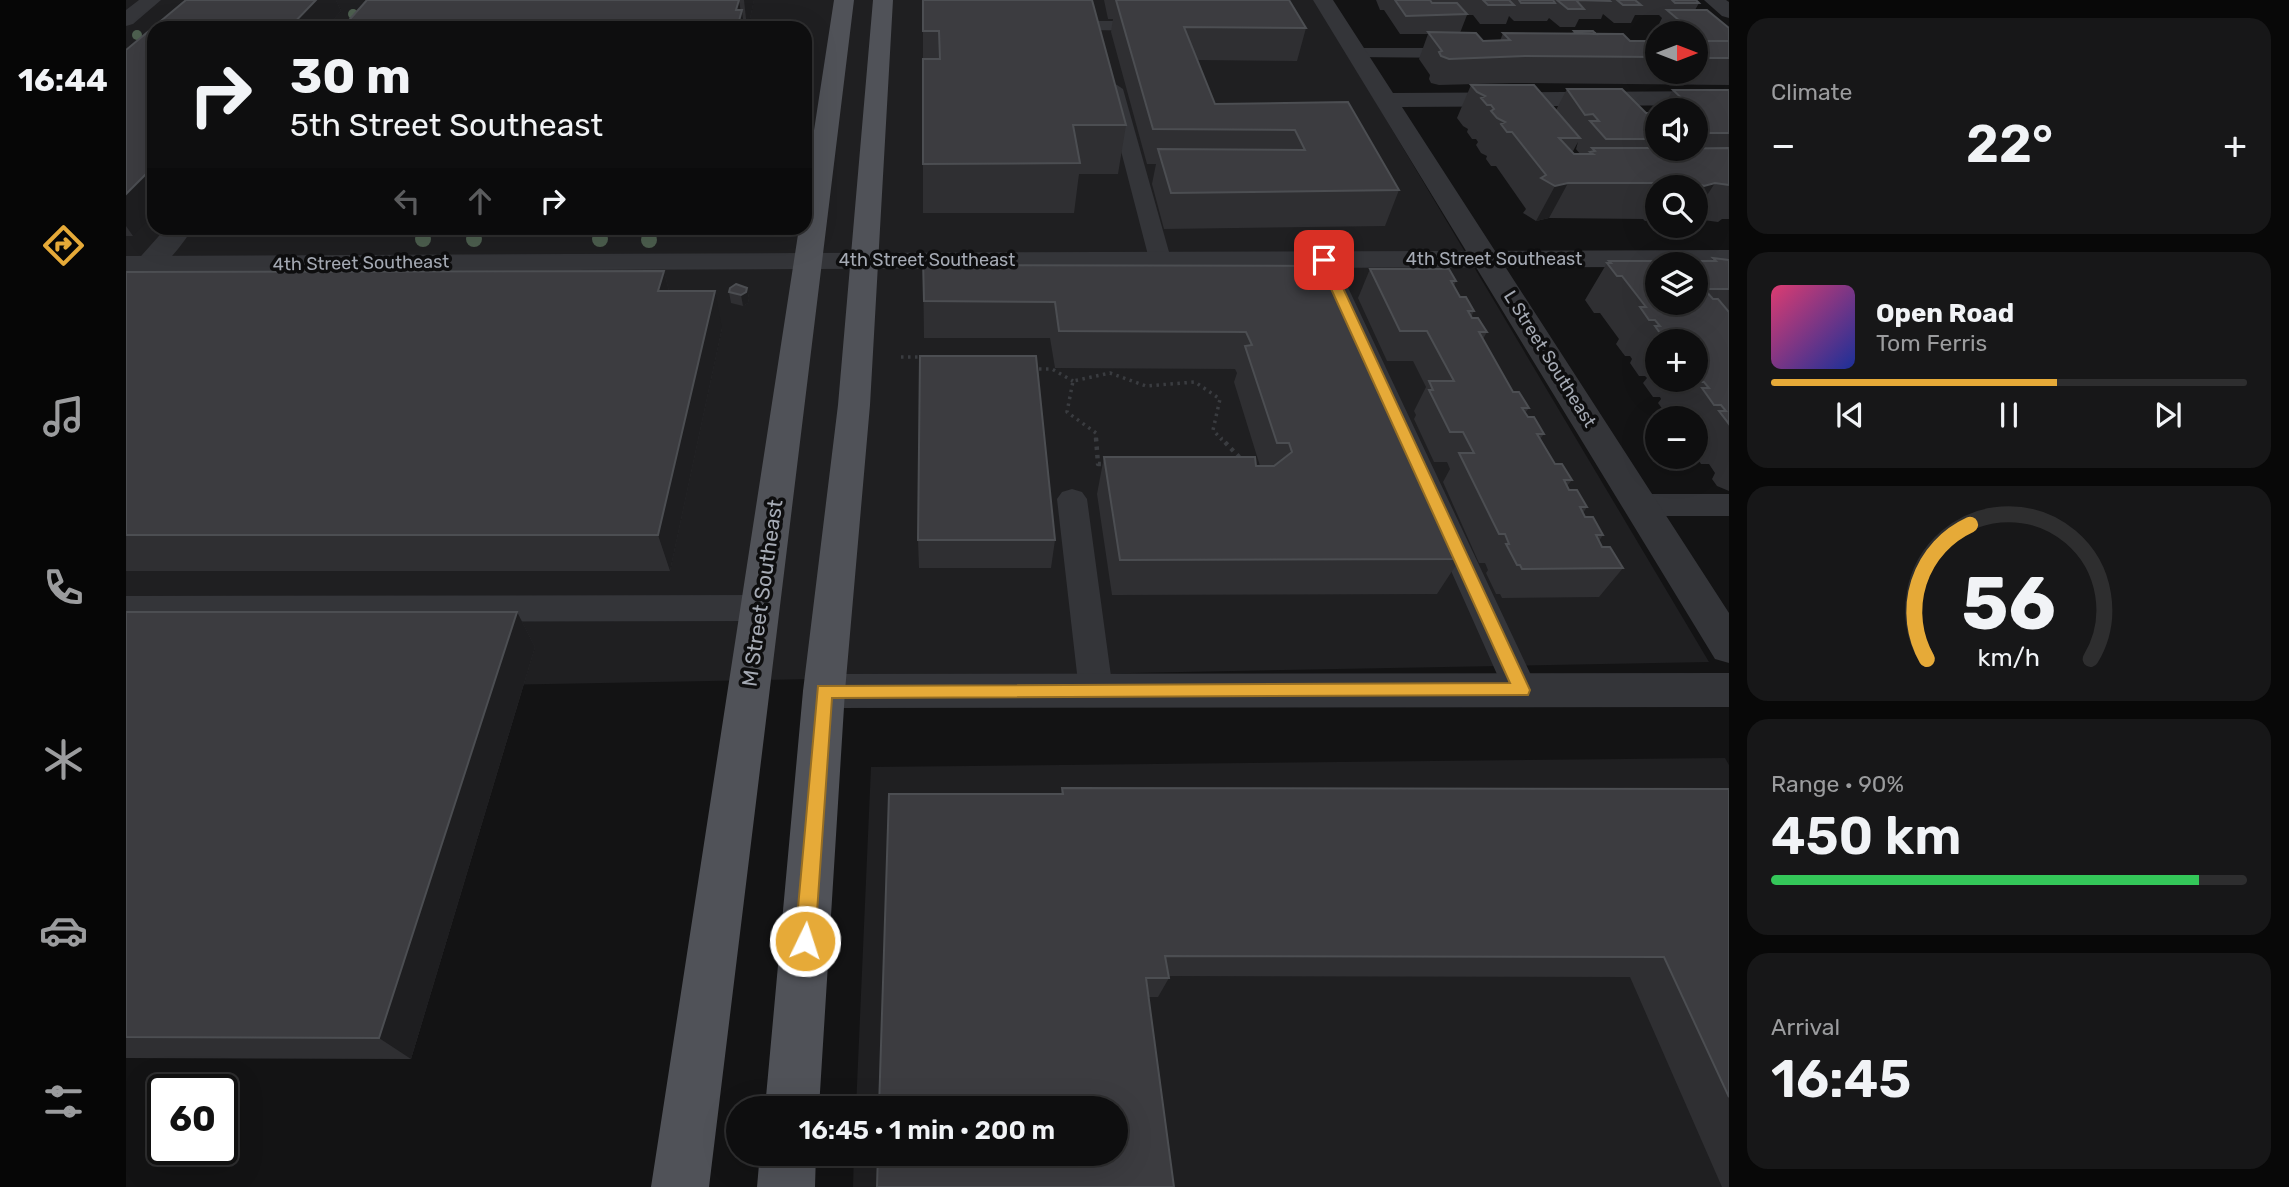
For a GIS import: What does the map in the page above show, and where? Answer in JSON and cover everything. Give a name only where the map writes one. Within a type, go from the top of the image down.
[{"type":"main road","name":"M Street Southeast","points":[[812,232],[844,0]]},
{"type":"main road","points":[[793,1096],[824,691],[854,405],[883,0]]},
{"type":"main road","name":"M Street Southeast","points":[[680,1187],[812,235]]},
{"type":"main road","points":[[786,1187],[788,1166]]},
{"type":"street","points":[[126,20],[151,0]]},
{"type":"street","name":"L Street Southeast","points":[[1323,0],[1729,648]]},
{"type":"street","points":[[1714,0],[1729,12]]},
{"type":"street","points":[[1387,100],[1719,99]]},
{"type":"street","points":[[137,264],[172,235]]},
{"type":"street","name":"4th Street Southeast","points":[[137,264],[1729,258]]},
{"type":"street","points":[[824,691],[1729,690]]},
{"type":"lane","points":[[1096,26],[1172,26]]},
{"type":"lane","points":[[1357,53],[1485,53]]},
{"type":"lane","points":[[1107,66],[1160,259]]},
{"type":"lane","points":[[1719,99],[1729,116]]},
{"type":"lane","points":[[1521,100],[1539,121]]},
{"type":"lane","points":[[1137,174],[1165,173]]},
{"type":"lane","points":[[1324,260],[1521,690]]},
{"type":"lane","points":[[1072,499],[1096,691]]},
{"type":"lane","points":[[1641,505],[1729,505]]},
{"type":"lane","points":[[126,609],[760,608]]},
{"type":"path","points":[[901,357],[928,357]]},
{"type":"path","points":[[1022,369],[1052,369],[1073,381],[1110,373],[1146,386],[1195,382],[1220,399],[1213,430],[1241,459],[1222,483],[1183,480],[1146,463],[1098,464],[1096,433],[1067,412],[1073,381]]},
{"type":"shaded area","points":[[126,0],[1315,0],[1709,662],[126,692]]},
{"type":"shaded area","points":[[1725,758],[1729,765],[1729,1187],[853,1187],[854,1166],[1128,1166],[1128,1096],[857,1096],[871,767]]},
{"type":"building","points":[[186,0],[316,0],[296,21],[161,21]]},
{"type":"building","points":[[367,0],[739,0],[736,10],[742,10],[739,21],[348,21]]},
{"type":"building","points":[[923,0],[1092,0],[1126,125],[1073,125],[1080,163],[923,164],[923,59],[940,59],[939,31],[923,31]]},
{"type":"building","points":[[1116,0],[1289,0],[1306,28],[1184,27],[1215,104],[1348,102],[1399,190],[1171,193],[1158,149],[1305,150],[1295,130],[1153,129]]},
{"type":"building","points":[[1395,0],[1457,3],[1467,14],[1406,16]]},
{"type":"building","points":[[1483,0],[1509,0],[1514,5],[1488,5]]},
{"type":"building","points":[[1519,0],[1553,0],[1555,3],[1521,3]]},
{"type":"building","points":[[1557,0],[1576,0],[1584,9],[1568,9]]},
{"type":"building","points":[[1617,0],[1635,0],[1641,5],[1623,5]]},
{"type":"building","points":[[1672,0],[1696,0],[1699,3],[1675,3]]},
{"type":"building","points":[[1667,10],[1707,10],[1729,28],[1729,41],[1708,41],[1708,21],[1680,21]]},
{"type":"building","points":[[1574,31],[1593,31],[1596,34],[1576,33]]},
{"type":"building","points":[[147,32],[147,173],[126,194],[126,50]]},
{"type":"building","points":[[1428,32],[1476,33],[1483,41],[1510,40],[1503,33],[1623,34],[1630,41],[1645,41],[1645,57],[1525,56],[1449,59],[1441,56],[1439,52],[1442,51]]},
{"type":"building","points":[[1708,41],[1729,41],[1729,58],[1708,58]]},
{"type":"building","points":[[1471,85],[1534,85],[1580,138],[1559,138],[1574,154],[1593,154],[1590,152],[1595,151],[1592,148],[1645,148],[1645,161],[1708,161],[1708,148],[1729,148],[1729,185],[1708,185],[1708,175],[1645,175],[1645,183],[1568,183],[1555,186],[1541,178],[1546,175],[1512,132],[1507,132],[1501,124],[1505,122],[1497,118],[1491,111],[1494,109],[1491,105],[1487,105],[1481,98],[1485,96]]},
{"type":"building","points":[[1567,89],[1622,89],[1645,112],[1645,139],[1606,139],[1590,121],[1599,121],[1593,114],[1585,115]]},
{"type":"building","points":[[1673,90],[1729,90],[1729,133],[1708,133],[1708,98],[1681,98]]},
{"type":"building","points":[[1713,258],[1729,260],[1729,289],[1708,289],[1708,261],[1716,261]]},
{"type":"building","points":[[923,259],[958,259],[956,265],[1326,266],[1460,559],[1120,560],[1104,457],[1255,457],[1256,466],[1274,466],[1292,452],[1289,443],[1277,443],[1245,346],[1252,345],[1246,332],[1059,331],[1055,302],[924,301]]},
{"type":"building","points":[[1609,261],[1645,261],[1645,306],[1622,276],[1617,276],[1607,263],[1611,263]]},
{"type":"building","points":[[1370,269],[1449,269],[1456,281],[1451,281],[1460,297],[1466,297],[1474,311],[1468,311],[1472,318],[1478,318],[1487,332],[1479,332],[1513,392],[1519,392],[1529,408],[1522,408],[1528,417],[1534,417],[1544,434],[1537,434],[1555,464],[1562,464],[1572,480],[1564,480],[1569,490],[1577,490],[1587,507],[1580,507],[1585,517],[1593,517],[1603,535],[1596,535],[1602,547],[1610,547],[1623,568],[1522,569],[1517,565],[1506,544],[1509,544],[1505,534],[1499,534],[1459,453],[1474,453],[1463,432],[1450,432],[1429,390],[1433,390],[1429,381],[1454,381],[1427,331],[1400,331]]},
{"type":"building","points":[[664,271],[658,291],[715,291],[658,535],[126,535],[126,272]]},
{"type":"building","points":[[736,284],[747,288],[746,292],[741,295],[729,292]]},
{"type":"building","points":[[1708,293],[1713,299],[1718,299],[1729,312],[1729,424],[1719,411],[1726,411],[1721,405],[1714,405],[1705,392],[1708,392],[1709,388],[1708,329],[1657,329],[1655,326],[1660,326],[1655,320],[1649,320],[1646,315],[1708,315]]},
{"type":"building","points":[[920,356],[1036,356],[1055,540],[918,540]]},
{"type":"building","points":[[126,612],[517,612],[379,1038],[126,1037]]},
{"type":"building","points":[[1062,788],[1729,789],[1729,1097],[1664,957],[1165,956],[1169,978],[1146,978],[1174,1187],[877,1187],[878,1166],[1128,1166],[1128,1096],[879,1096],[889,794],[1063,794]]},
{"type":"route","points":[[805,941],[824,691],[1521,690],[1324,260]]}]
